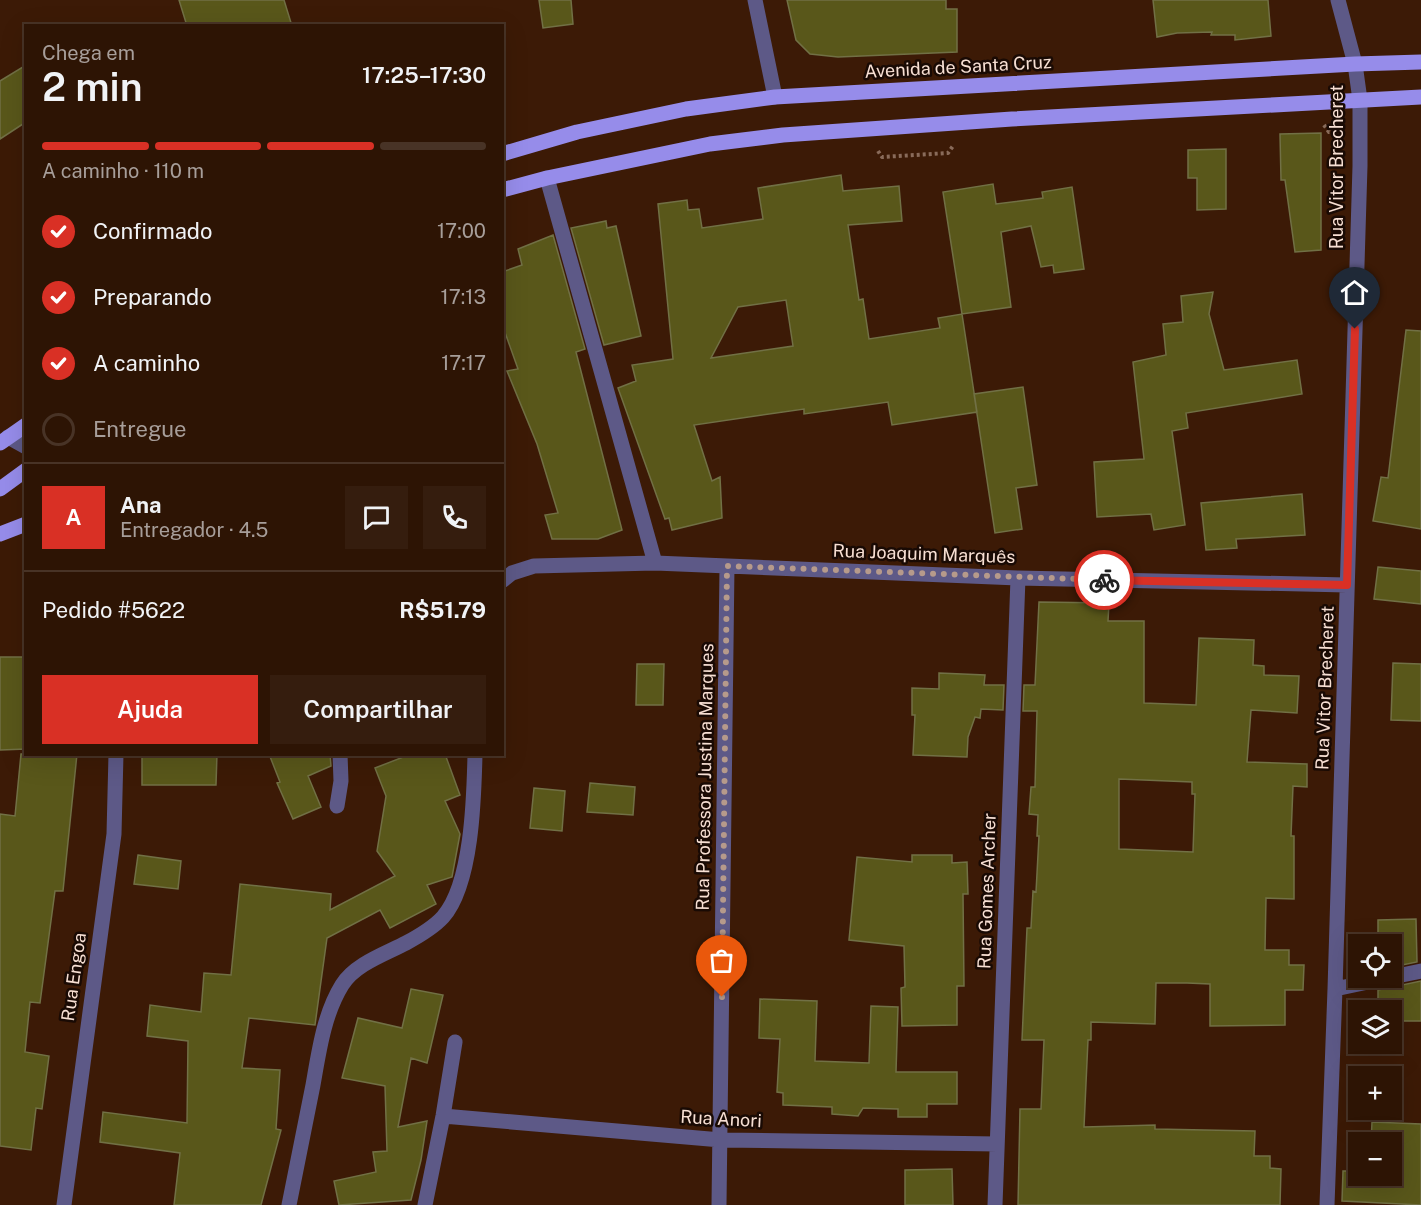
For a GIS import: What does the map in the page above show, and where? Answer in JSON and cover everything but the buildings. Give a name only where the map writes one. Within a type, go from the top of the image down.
[{"type":"main road","name":"Avenida de Santa Cruz","points":[[504,153],[577,132],[686,109],[775,98],[1421,62]]},
{"type":"main road","points":[[504,189],[547,178],[710,144],[783,135],[1012,119],[1421,97]]},
{"type":"main road","points":[[4,440],[24,426]]},
{"type":"main road","points":[[0,489],[24,471]]},
{"type":"main road","points":[[0,534],[24,525]]},
{"type":"street","points":[[755,0],[775,98]]},
{"type":"street","name":"Rua Vitor Brecheret","points":[[1327,1205],[1360,130],[1360,100],[1355,64],[1338,0]]},
{"type":"street","points":[[547,178],[654,563]]},
{"type":"street","points":[[4,440],[24,446]]},
{"type":"street","name":"Rua Joaquim Marquês","points":[[504,579],[512,573],[534,566],[654,563],[1018,578],[1347,585]]},
{"type":"street","name":"Rua Professora Justina Marques","points":[[719,1205],[727,566]]},
{"type":"street","name":"Rua Gomes Archer","points":[[995,1205],[1018,578]]},
{"type":"street","name":"Rua Engoa","points":[[64,1205],[114,834],[116,756]]},
{"type":"street","points":[[337,806],[341,781],[340,756]]},
{"type":"street","points":[[289,1205],[321,1041],[331,1005],[343,982],[360,968],[427,931],[443,917],[454,899],[467,854],[474,804],[475,756]]},
{"type":"street","points":[[1402,975],[1421,970]]},
{"type":"street","points":[[1335,989],[1348,986]]},
{"type":"street","points":[[425,1205],[455,1042]]},
{"type":"street","name":"Rua Anori","points":[[443,1116],[721,1140],[997,1144]]},
{"type":"path","points":[[1319,122],[1329,132],[1360,130]]},
{"type":"path","points":[[876,148],[882,157],[948,153],[951,147],[957,144]]},
{"type":"way so far","points":[[722,997],[727,566],[1104,580]]},
{"type":"route","points":[[1104,580],[1347,585],[1355,329]]}]
